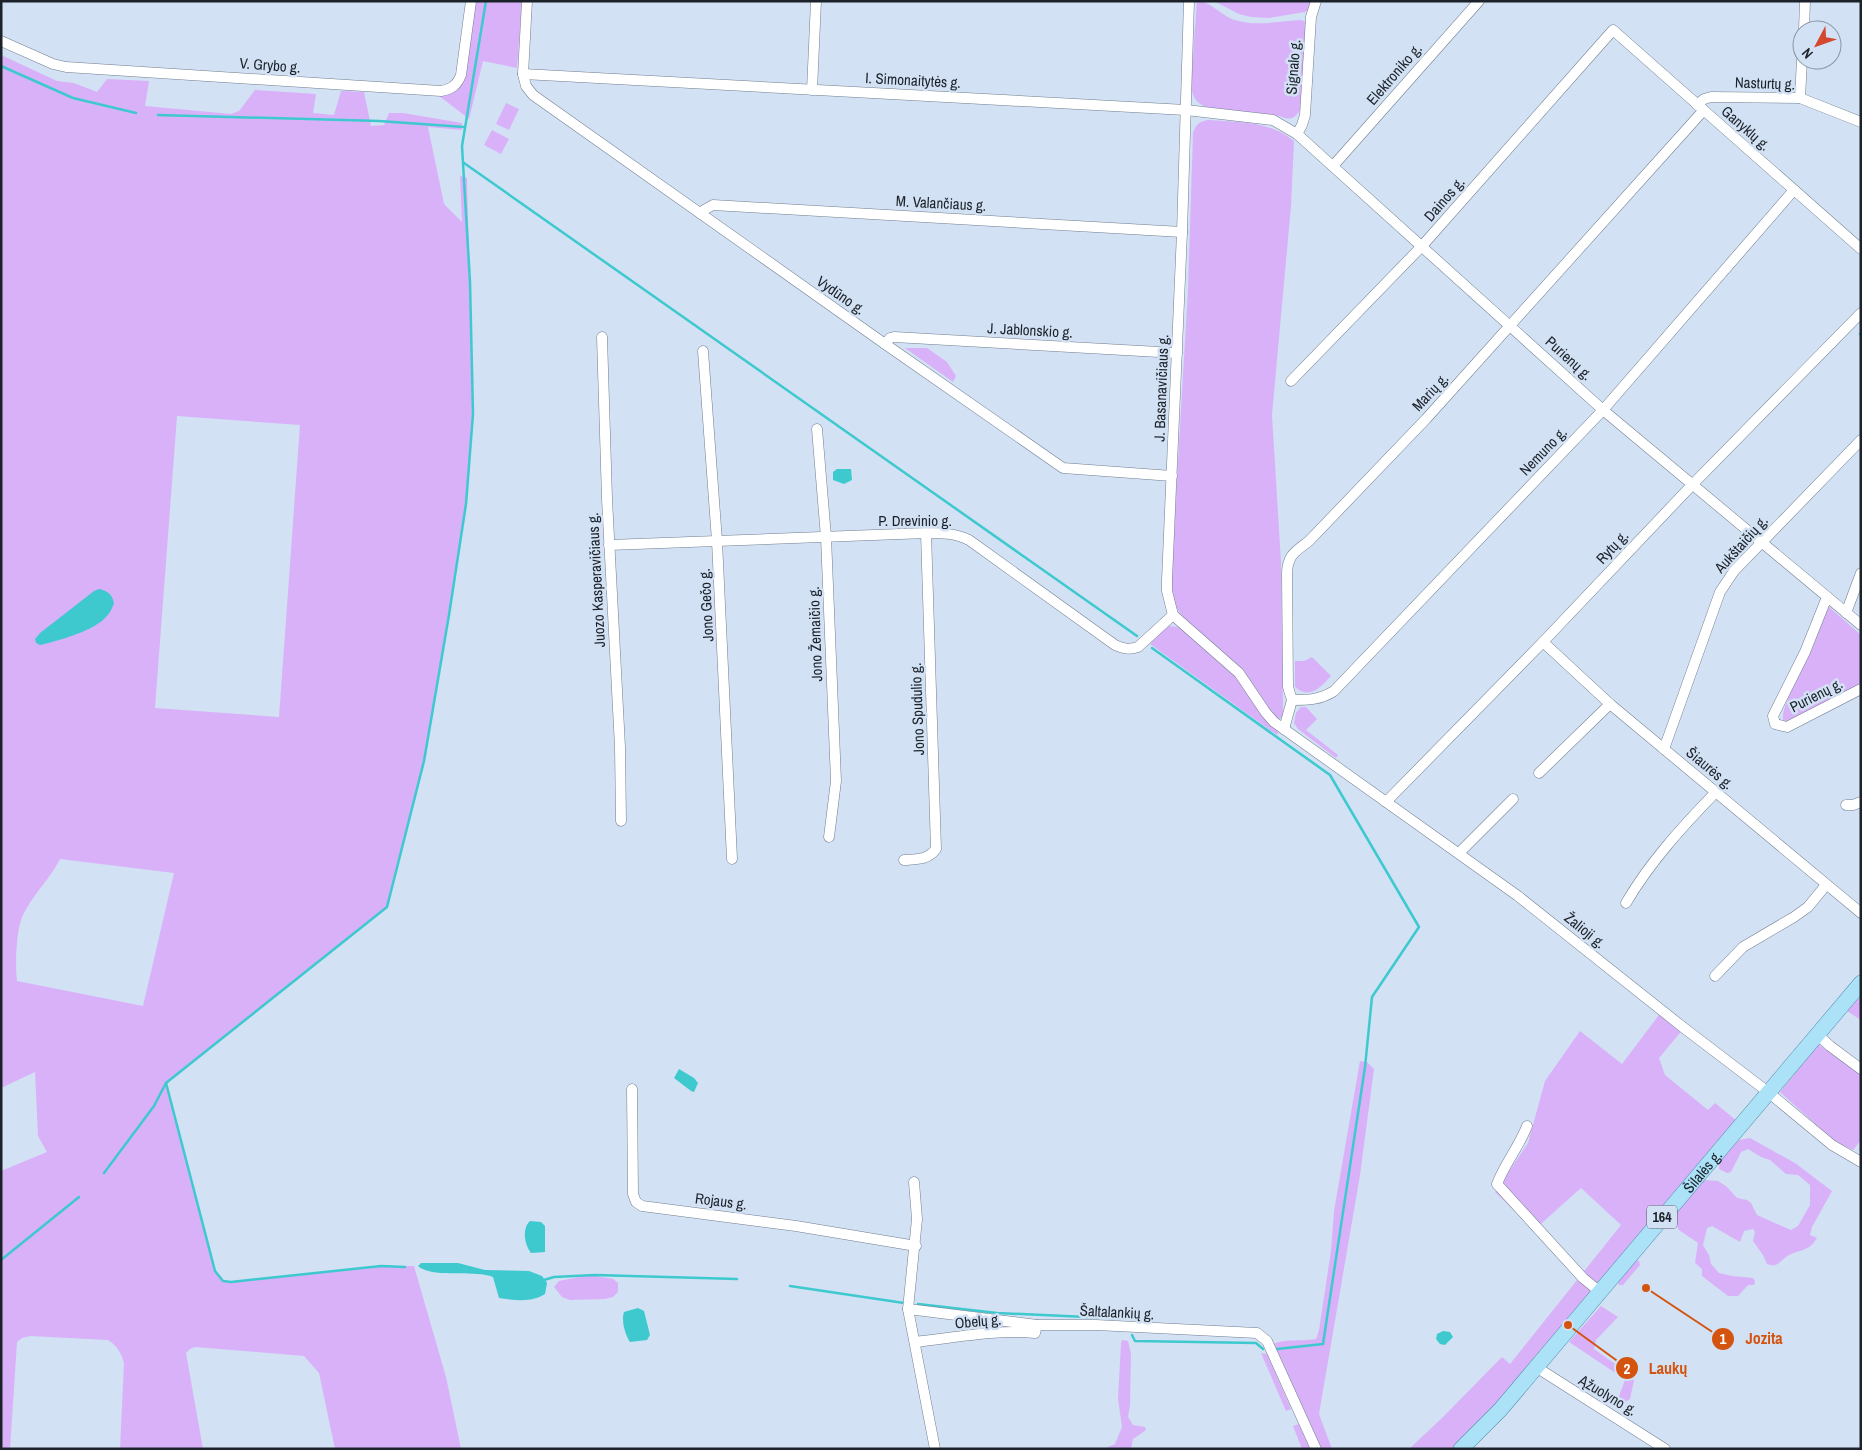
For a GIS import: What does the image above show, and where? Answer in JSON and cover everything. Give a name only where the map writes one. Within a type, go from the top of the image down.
[{"type":"main road","name":"Šilalės g.","points":[[1461,1449],[1500,1410],[1861,983]]},
{"type":"street","name":"V. Grybo g.","points":[[1,41],[54,64],[66,67],[441,91],[450,89],[457,84],[461,75],[471,1]]},
{"type":"street","points":[[523,74],[527,1]]},
{"type":"street","points":[[812,90],[816,1]]},
{"type":"street","name":"J. Basanavičiaus g.","points":[[1172,615],[1167,591],[1182,232],[1189,1]]},
{"type":"street","name":"Signalo g.","points":[[1297,134],[1305,115],[1311,17],[1316,1]]},
{"type":"street","name":"Elektroniko g.","points":[[1333,166],[1479,1]]},
{"type":"street","points":[[1804,20],[1805,1]]},
{"type":"street","name":"Ganyklų g.","points":[[1613,30],[1861,249]]},
{"type":"street","name":"Dainos g.","points":[[1291,381],[1422,246],[1613,30]]},
{"type":"street","points":[[1800,98],[1801,70]]},
{"type":"street","name":"I. Simonaitytės g.","points":[[523,74],[1186,110],[1274,120],[1297,134]]},
{"type":"street","name":"Vydūno g.","points":[[523,74],[526,86],[533,95],[1063,468],[1172,476]]},
{"type":"street","name":"Nasturtų g.","points":[[1700,108],[1704,99],[1712,97],[1800,98],[1861,122]]},
{"type":"street","name":"Marių g.","points":[[1284,729],[1292,700],[1288,687],[1287,563],[1291,555],[1309,540],[1426,419],[1511,326],[1700,108]]},
{"type":"street","name":"Purienų g.","points":[[1297,134],[1603,410],[1861,625]]},
{"type":"street","name":"Nemuno g.","points":[[1292,700],[1316,700],[1334,691],[1603,410],[1794,190]]},
{"type":"street","name":"M. Valančiaus g.","points":[[702,214],[704,210],[713,205],[1182,232]]},
{"type":"street","name":"Rytų g.","points":[[1386,802],[1860,314]]},
{"type":"street","name":"Juozo Kasperavičiaus g.","points":[[602,337],[609,545],[620,747],[621,821]]},
{"type":"street","name":"J. Jablonskio g.","points":[[885,344],[890,338],[894,337],[1177,353]]},
{"type":"street","name":"Jono Gečo g.","points":[[703,351],[717,541],[732,859]]},
{"type":"street","name":"Jono Žemaičio g.","points":[[817,429],[826,537],[836,781],[829,837]]},
{"type":"street","name":"Aukštaičių g.","points":[[1664,749],[1720,592],[1734,571],[1861,440]]},
{"type":"street","name":"P. Drevinio g.","points":[[609,545],[926,533],[960,535],[1115,645],[1122,648],[1130,650],[1138,647],[1172,615]]},
{"type":"street","name":"Jono Spudulio g.","points":[[904,860],[924,858],[931,855],[936,849],[926,533]]},
{"type":"street","points":[[1846,612],[1861,573]]},
{"type":"street","name":"Purienų g.","points":[[1827,597],[1805,652],[1773,716],[1775,724],[1787,727],[1861,689]]},
{"type":"street","points":[[1172,615],[1239,673],[1266,714],[1284,729]]},
{"type":"street","name":"Šiaurės g.","points":[[1543,642],[1610,704],[1861,913]]},
{"type":"street","points":[[1539,773],[1610,704]]},
{"type":"street","name":"Žalioji g.","points":[[1284,729],[1518,896],[1768,1092],[1832,1145],[1861,1162]]},
{"type":"street","points":[[1626,903],[1657,857],[1682,827],[1715,793]]},
{"type":"street","points":[[1459,853],[1513,799]]},
{"type":"street","points":[[1846,805],[1861,802]]},
{"type":"street","points":[[1715,976],[1743,947],[1808,907],[1826,885]]},
{"type":"street","points":[[1817,1034],[1861,1069]]},
{"type":"street","name":"Rojaus g.","points":[[632,1089],[633,1194],[636,1202],[642,1206],[796,1226],[916,1246]]},
{"type":"street","points":[[1526,1126],[1521,1141],[1501,1173],[1497,1184],[1583,1278],[1600,1292]]},
{"type":"street","points":[[914,1182],[918,1218],[908,1309],[935,1449]]},
{"type":"street","name":"Šaltalankių g.","points":[[908,1309],[1037,1325],[1096,1325],[1257,1333],[1268,1341],[1316,1449]]},
{"type":"street","name":"Obelų g.","points":[[915,1342],[994,1334],[1036,1333],[1037,1325]]},
{"type":"street","name":"Ąžuolyno g.","points":[[1536,1367],[1665,1449]]},
{"type":"shaded area","points":[[475,1],[522,1],[517,68],[483,61],[469,119],[438,95],[455,90],[463,82],[468,60]]},
{"type":"shaded area","points":[[1197,1],[1207,3],[1230,18],[1243,22],[1259,23],[1301,20],[1306,22],[1300,110],[1296,116],[1286,118],[1206,107],[1196,100],[1191,83]]},
{"type":"shaded area","points":[[1214,1],[1312,1],[1305,12],[1269,18],[1239,14]]},
{"type":"shaded area","points":[[1,55],[57,81],[74,83],[97,92],[107,79],[149,81],[145,106],[231,114],[239,111],[255,90],[316,94],[313,113],[334,115],[341,91],[364,92],[371,126],[384,125],[389,113],[403,113],[462,123],[462,130],[428,127],[444,204],[462,222],[460,176],[467,178],[473,414],[466,504],[424,761],[387,907],[166,1083],[215,1271],[223,1281],[231,1282],[381,1266],[414,1266],[446,1377],[461,1449],[335,1449],[319,1373],[304,1356],[195,1347],[186,1353],[203,1449],[120,1449],[124,1363],[120,1352],[108,1340],[30,1336],[22,1338],[17,1342],[10,1449],[1,1449],[1,1171],[47,1152],[38,1136],[35,1072],[1,1088]],"holes":[[[177,416],[300,425],[279,717],[155,708]],[[60,859],[174,873],[143,1006],[17,981],[17,947],[23,915]]]},
{"type":"shaded area","points":[[506,103],[519,109],[509,130],[496,124]]},
{"type":"shaded area","points":[[1208,120],[1242,122],[1264,126],[1285,134],[1294,141],[1291,206],[1272,415],[1281,562],[1283,713],[1279,719],[1274,717],[1244,673],[1186,620],[1174,602],[1172,593],[1172,564],[1188,290],[1193,133],[1198,124]]},
{"type":"shaded area","points":[[492,130],[509,139],[501,154],[484,145]]},
{"type":"shaded area","points":[[905,348],[927,348],[947,362],[956,376],[953,382]]},
{"type":"shaded area","points":[[837,469],[851,469],[852,480],[844,484],[833,480],[833,472]]},
{"type":"shaded area","points":[[99,589],[109,593],[114,603],[110,612],[103,620],[73,636],[40,645],[36,643],[35,639],[40,633]]},
{"type":"shaded area","points":[[1828,606],[1861,635],[1861,685],[1786,722],[1783,720],[1783,713],[1786,704],[1813,647]]},
{"type":"shaded area","points":[[1167,626],[1180,627],[1217,658],[1241,682],[1279,731],[1277,735],[1150,644]]},
{"type":"shaded area","points":[[1312,657],[1331,676],[1315,691],[1300,691],[1295,687],[1295,661],[1304,661]]},
{"type":"shaded area","points":[[1301,707],[1306,707],[1317,719],[1306,730],[1338,755],[1336,758],[1298,729],[1294,723],[1296,713]]},
{"type":"shaded area","points":[[1861,996],[1861,1020],[1847,1011]]},
{"type":"shaded area","points":[[1662,1011],[1684,1028],[1659,1058],[1665,1075],[1708,1110],[1715,1103],[1737,1121],[1504,1396],[1452,1449],[1409,1449],[1502,1357],[1510,1364],[1621,1225],[1581,1188],[1534,1230],[1495,1192],[1528,1143],[1545,1081],[1580,1031],[1622,1064]]},
{"type":"shaded area","points":[[1818,1044],[1861,1074],[1861,1140],[1853,1150],[1834,1141],[1780,1092]]},
{"type":"shaded area","points":[[1360,1061],[1367,1062],[1374,1069],[1360,1175],[1319,1414],[1332,1449],[1319,1449],[1272,1344],[1284,1341],[1316,1339],[1319,1330],[1331,1251],[1334,1211]]},
{"type":"shaded area","points":[[679,1069],[694,1078],[698,1083],[694,1092],[674,1078]]},
{"type":"shaded area","points":[[1750,1138],[1795,1163],[1832,1191],[1812,1227],[1810,1235],[1817,1238],[1814,1242],[1774,1265],[1767,1264],[1753,1241],[1755,1232],[1753,1229],[1744,1231],[1740,1242],[1712,1226],[1707,1228],[1703,1245],[1709,1255],[1711,1264],[1719,1273],[1753,1278],[1755,1281],[1754,1285],[1748,1285],[1738,1296],[1728,1296],[1702,1276],[1702,1269],[1695,1263],[1698,1243],[1679,1230],[1672,1217],[1704,1180],[1718,1181],[1727,1187],[1737,1198],[1751,1203],[1757,1215],[1791,1230],[1798,1226],[1810,1205],[1810,1185],[1798,1175],[1786,1174],[1770,1160],[1748,1149],[1741,1152],[1731,1172],[1727,1173],[1719,1169],[1720,1159],[1739,1140]]},
{"type":"shaded area","points":[[530,1221],[541,1222],[545,1226],[545,1252],[531,1253],[525,1241],[527,1224]]},
{"type":"shaded area","points":[[1635,1260],[1639,1261],[1640,1265],[1623,1285],[1619,1285],[1617,1281]]},
{"type":"shaded area","points":[[421,1263],[458,1263],[485,1270],[529,1271],[542,1276],[547,1283],[545,1294],[529,1300],[499,1298],[493,1277],[433,1272],[418,1266]]},
{"type":"shaded area","points":[[590,1275],[613,1279],[618,1283],[618,1292],[613,1297],[605,1299],[570,1300],[562,1297],[554,1287],[559,1281]]},
{"type":"shaded area","points":[[1601,1306],[1618,1317],[1596,1340],[1594,1349],[1622,1369],[1617,1374],[1569,1342]]},
{"type":"shaded area","points":[[638,1308],[644,1311],[650,1335],[647,1340],[630,1342],[624,1327],[623,1315],[624,1312]]},
{"type":"shaded area","points":[[1443,1331],[1450,1332],[1453,1337],[1445,1345],[1440,1344],[1436,1339],[1437,1334]]},
{"type":"shaded area","points":[[1122,1340],[1128,1341],[1131,1354],[1128,1417],[1133,1425],[1145,1427],[1146,1430],[1133,1439],[1131,1449],[1103,1449],[1115,1444],[1122,1427],[1118,1399]]},
{"type":"shaded area","points":[[1261,1353],[1267,1354],[1291,1409],[1286,1411]]},
{"type":"shaded area","points":[[1630,1377],[1634,1380],[1630,1399],[1625,1402],[1618,1399],[1625,1380]]},
{"type":"shaded area","points":[[1299,1424],[1310,1449],[1302,1449],[1293,1426]]},
{"type":"waterway","points":[[104,1173],[154,1106],[166,1083],[387,907],[424,761],[466,504],[473,414],[470,282],[462,146],[486,1]]},
{"type":"waterway","points":[[1,66],[73,98],[136,113]]},
{"type":"waterway","points":[[158,115],[379,121],[464,127]]},
{"type":"waterway","points":[[464,163],[1137,636]]},
{"type":"waterway","points":[[1152,648],[1330,775],[1419,927],[1372,997],[1365,1067],[1323,1344],[1277,1349]]},
{"type":"waterway","points":[[166,1083],[215,1271],[223,1281],[231,1282],[381,1266],[405,1267]]},
{"type":"waterway","points":[[1,1260],[79,1197]]},
{"type":"waterway","points":[[544,1280],[554,1277],[595,1275],[737,1279]]},
{"type":"waterway","points":[[790,1286],[904,1303]]},
{"type":"waterway","points":[[918,1304],[997,1313],[1131,1319]]},
{"type":"waterway","points":[[1132,1335],[1135,1341],[1256,1343],[1263,1349]]},
{"type":"place","name":"Jozita","points":[[1646,1288]]},
{"type":"place","name":"Laukų","points":[[1568,1325]]}]
